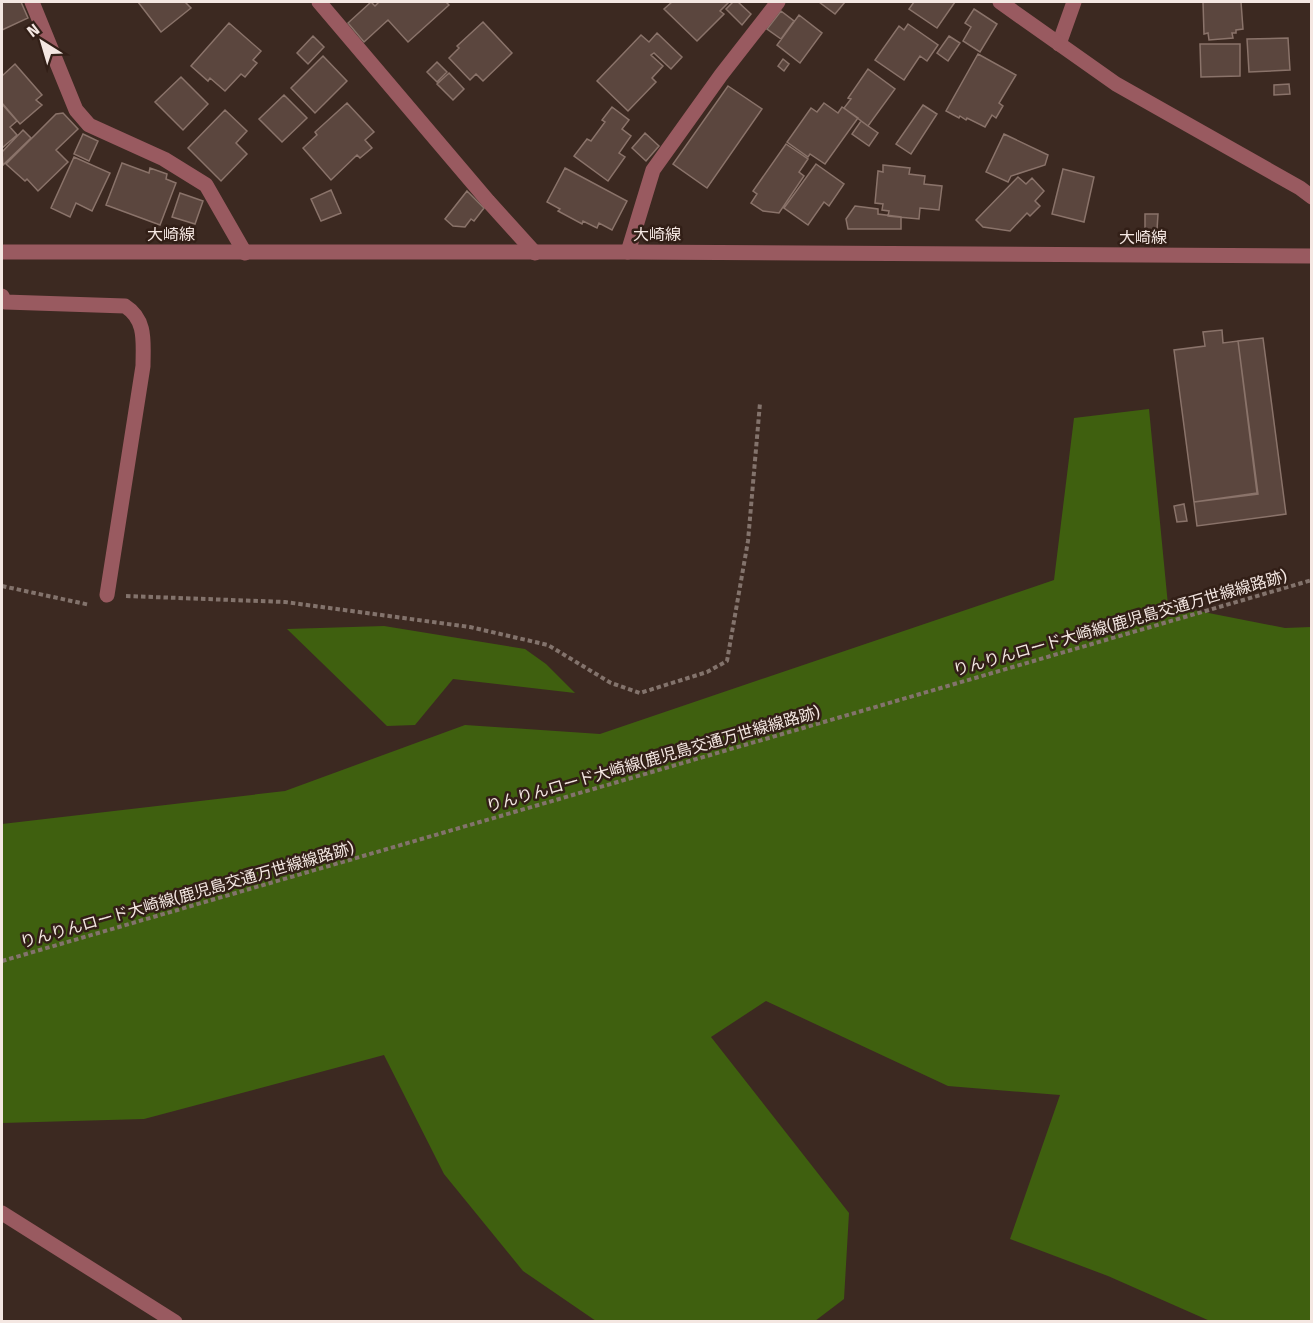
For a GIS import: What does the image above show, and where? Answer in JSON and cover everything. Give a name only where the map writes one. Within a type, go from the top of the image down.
[{"type":"street","points":[[32,2],[76,110],[89,125],[164,159],[206,185],[245,253]]},
{"type":"street","points":[[319,2],[535,253]]},
{"type":"street","points":[[628,252],[653,170],[721,75],[778,2]]},
{"type":"street","points":[[1000,2],[1116,84],[1308,191]]},
{"type":"street","points":[[1059,44],[1074,2]]},
{"type":"street","name":"大崎線","points":[[2,252],[628,252],[1311,256]]},
{"type":"street","points":[[2,296],[5,302],[125,306],[134,311],[141,321],[143,366],[107,595]]},
{"type":"street","points":[[2,1213],[175,1322]]},
{"type":"path","points":[[2,586],[96,606],[107,595],[285,602],[470,627],[548,645],[611,683],[640,693],[707,672],[728,661],[748,542],[760,403]]},
{"type":"path","name":"りんりんロード大崎線(鹿児島交通万世線線路跡)","points":[[2,961],[1311,580]]},
{"type":"green space","points":[[1149,409],[1168,605],[1285,628],[1311,627],[1311,1321],[1210,1321],[1108,1276],[1010,1239],[1060,1095],[948,1086],[766,1001],[711,1037],[849,1213],[844,1299],[815,1321],[596,1321],[523,1271],[444,1174],[384,1055],[144,1119],[2,1123],[2,824],[285,791],[465,725],[600,734],[1054,580],[1074,418]]},
{"type":"green space","points":[[384,626],[525,649],[546,664],[575,693],[453,679],[415,725],[387,726],[287,629]]},
{"type":"building","points":[[2,2],[21,2],[28,18],[2,30]]},
{"type":"building","points":[[138,2],[185,2],[191,8],[161,32]]},
{"type":"building","points":[[371,2],[375,6],[379,2],[446,2],[449,5],[408,42],[388,20],[364,42],[348,23]]},
{"type":"building","points":[[672,2],[729,2],[720,11],[724,14],[697,41],[664,9]]},
{"type":"building","points":[[733,2],[738,2],[751,14],[742,25],[726,9]]},
{"type":"building","points":[[819,2],[845,2],[835,14]]},
{"type":"building","points":[[914,2],[955,2],[937,28],[909,9]]},
{"type":"building","points":[[1203,2],[1241,2],[1243,29],[1232,33],[1233,38],[1209,40],[1208,33],[1204,34]]},
{"type":"building","points":[[974,9],[997,24],[980,52],[963,41],[971,27],[965,23]]},
{"type":"building","points":[[781,11],[794,21],[781,39],[767,29]]},
{"type":"building","points":[[799,15],[822,33],[800,63],[777,45]]},
{"type":"building","points":[[483,22],[512,53],[483,81],[476,74],[470,80],[449,58],[459,48],[457,46]]},
{"type":"building","points":[[229,23],[261,51],[253,60],[257,63],[245,77],[241,74],[225,91],[210,78],[208,81],[191,66]]},
{"type":"building","points":[[908,24],[938,45],[927,61],[920,56],[904,80],[875,60],[899,26],[904,30]]},
{"type":"building","points":[[657,33],[682,57],[671,69],[654,53],[651,55],[663,66],[652,78],[656,82],[628,111],[597,81],[641,35],[649,42]]},
{"type":"building","points":[[313,36],[324,47],[308,64],[297,53]]},
{"type":"building","points":[[949,36],[960,43],[948,61],[937,53]]},
{"type":"building","points":[[1288,38],[1290,70],[1249,72],[1247,39]]},
{"type":"building","points":[[1200,44],[1240,44],[1240,76],[1201,77]]},
{"type":"building","points":[[978,54],[1016,75],[999,103],[1003,106],[996,118],[992,115],[985,127],[946,111]]},
{"type":"building","points":[[323,56],[347,81],[315,113],[291,88]]},
{"type":"building","points":[[783,59],[789,64],[784,71],[778,66]]},
{"type":"building","points":[[437,62],[447,72],[437,82],[427,72]]},
{"type":"building","points":[[15,64],[42,95],[36,100],[42,105],[20,124],[2,103],[2,76]]},
{"type":"building","points":[[868,69],[895,89],[868,126],[844,108],[851,99],[848,98]]},
{"type":"building","points":[[449,73],[464,89],[453,100],[437,84]]},
{"type":"building","points":[[181,77],[208,104],[183,130],[155,102]]},
{"type":"building","points":[[1289,84],[1290,94],[1274,95],[1274,85]]},
{"type":"building","points":[[728,86],[762,109],[707,188],[673,164]]},
{"type":"building","points":[[284,95],[307,118],[282,142],[259,119]]},
{"type":"building","points":[[347,103],[374,132],[365,140],[372,148],[360,158],[357,155],[331,180],[303,148],[317,135],[315,132]]},
{"type":"building","points":[[824,103],[838,113],[842,107],[858,118],[825,164],[810,154],[808,157],[787,142],[811,108],[817,112]]},
{"type":"building","points":[[2,104],[17,121],[10,127],[17,135],[2,148]]},
{"type":"building","points":[[923,105],[937,114],[911,154],[896,144]]},
{"type":"building","points":[[612,107],[629,120],[622,129],[631,136],[619,153],[625,157],[608,181],[574,156],[587,139],[591,141],[605,122],[602,120]]},
{"type":"building","points":[[225,110],[247,131],[236,143],[247,154],[221,181],[188,148]]},
{"type":"building","points":[[63,113],[78,129],[56,150],[68,162],[38,191],[27,179],[25,181],[6,164],[56,114]]},
{"type":"building","points":[[861,121],[878,133],[869,146],[852,134]]},
{"type":"building","points":[[23,130],[31,138],[3,165],[2,152]]},
{"type":"building","points":[[645,133],[659,146],[646,161],[632,148]]},
{"type":"building","points":[[83,134],[98,141],[89,161],[74,154]]},
{"type":"building","points":[[1004,134],[1048,155],[1045,165],[1011,176],[1008,182],[986,172]]},
{"type":"building","points":[[786,144],[808,159],[799,172],[804,176],[779,213],[763,211],[751,203],[757,194],[753,191]]},
{"type":"building","points":[[74,157],[110,173],[92,211],[76,203],[70,217],[51,208]]},
{"type":"building","points":[[122,163],[149,173],[150,168],[167,174],[166,179],[176,183],[160,225],[106,205]]},
{"type":"building","points":[[816,164],[844,184],[829,206],[824,202],[808,225],[784,208]]},
{"type":"building","points":[[883,165],[910,168],[909,174],[925,176],[924,184],[942,186],[939,210],[920,208],[919,219],[888,216],[889,211],[882,210],[883,204],[875,203],[878,171],[883,172]]},
{"type":"building","points":[[565,168],[627,201],[612,230],[599,223],[597,228],[583,221],[582,224],[547,202]]},
{"type":"building","points":[[1063,169],[1094,177],[1084,222],[1052,214]]},
{"type":"building","points":[[1018,177],[1026,184],[1032,178],[1044,191],[1035,201],[1040,206],[1030,216],[1027,213],[1010,231],[983,227],[976,220]]},
{"type":"building","points":[[331,190],[341,213],[321,221],[311,199]]},
{"type":"building","points":[[467,191],[484,208],[474,221],[471,219],[465,227],[453,226],[445,219]]},
{"type":"building","points":[[180,193],[203,201],[195,224],[172,217]]},
{"type":"building","points":[[855,206],[878,209],[878,214],[901,217],[901,229],[848,229],[846,219]]},
{"type":"building","points":[[1145,214],[1158,214],[1157,230],[1145,230]]},
{"type":"building","points":[[1222,330],[1223,343],[1238,341],[1257,493],[1194,502],[1174,350],[1205,346],[1203,332]]},
{"type":"building","points":[[1263,338],[1286,514],[1197,526],[1194,502],[1258,494],[1238,341]]},
{"type":"building","points":[[1184,504],[1187,521],[1177,522],[1174,506]]}]
